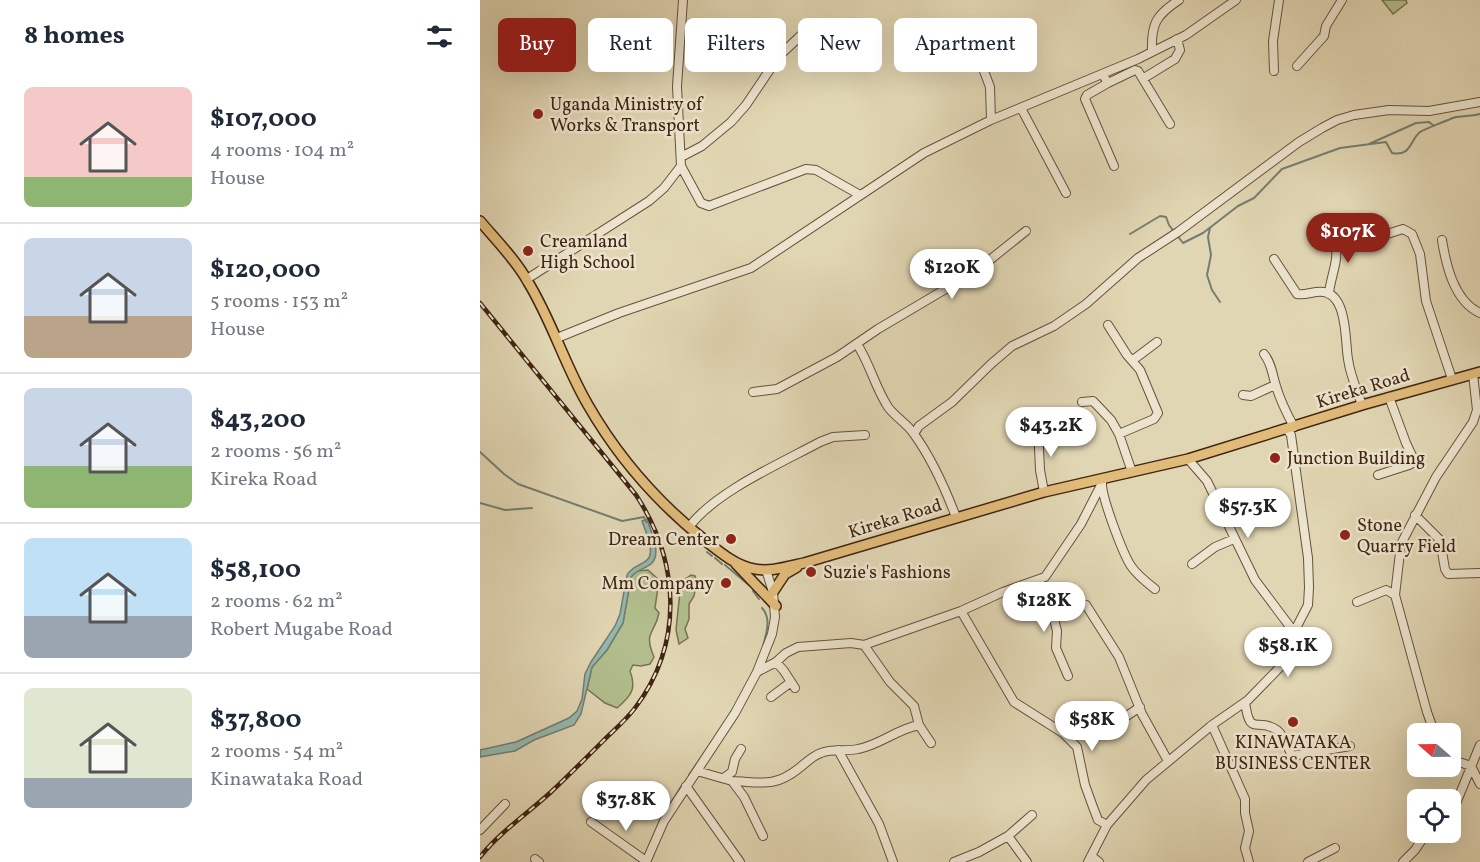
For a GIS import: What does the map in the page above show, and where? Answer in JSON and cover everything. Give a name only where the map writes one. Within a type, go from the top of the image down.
[{"type":"main road","name":"Kireka Road","points":[[480,221],[527,279],[587,404],[625,462],[647,487],[689,527],[727,557],[751,568],[766,570],[804,563],[1044,492],[1102,482],[1132,472],[1188,459],[1362,405],[1477,373]]},
{"type":"main road","points":[[727,557],[742,569],[776,606]]},
{"type":"main road","points":[[773,592],[785,574],[804,563]]},
{"type":"street","points":[[683,0],[677,86],[681,161],[701,203],[706,206],[807,169],[816,170],[860,195]]},
{"type":"street","points":[[1152,51],[1152,33],[1156,20],[1160,14],[1179,0]]},
{"type":"street","points":[[556,338],[619,313],[751,268],[924,153],[991,120],[1103,75],[1177,39],[1200,26],[1236,0]]},
{"type":"street","points":[[1274,71],[1273,41],[1279,0]]},
{"type":"street","points":[[1297,66],[1324,36],[1326,26],[1342,0]]},
{"type":"street","points":[[527,279],[649,201],[664,188],[681,161],[731,122],[746,105],[779,56],[798,38]]},
{"type":"street","points":[[1144,78],[1177,56],[1180,50],[1177,39]]},
{"type":"street","points":[[1114,166],[1085,99],[1087,95],[1136,70],[1144,78],[1170,124]]},
{"type":"street","points":[[984,72],[990,87],[991,120]]},
{"type":"street","points":[[1103,75],[1108,83]]},
{"type":"street","points":[[914,434],[919,426],[952,402],[1012,346],[1054,326],[1086,304],[1138,258],[1299,142],[1337,120],[1354,115],[1389,110],[1429,111],[1480,102]]},
{"type":"street","points":[[1022,108],[1066,193]]},
{"type":"street","points":[[1381,236],[1403,230],[1412,234],[1420,254],[1426,301],[1452,379]]},
{"type":"street","points":[[753,392],[777,389],[811,373],[878,329],[976,271],[1026,231]]},
{"type":"street","points":[[1329,294],[1330,277],[1336,259],[1336,246],[1333,240]]},
{"type":"street","points":[[1442,240],[1448,268],[1462,298],[1466,305],[1480,313]]},
{"type":"street","points":[[1274,259],[1296,294],[1325,292],[1329,294],[1343,314],[1348,360],[1362,405]]},
{"type":"street","points":[[1108,325],[1127,355],[1140,370],[1158,416],[1119,434]]},
{"type":"street","points":[[1133,360],[1157,342]]},
{"type":"street","points":[[857,344],[877,388],[895,415],[914,434],[943,485],[956,517]]},
{"type":"street","points":[[1264,354],[1272,367],[1275,385],[1290,428],[1308,558],[1308,605],[1294,632]]},
{"type":"street","points":[[1431,723],[1395,595],[1401,544],[1436,477],[1473,422],[1478,403],[1477,373]]},
{"type":"street","points":[[1244,395],[1251,396],[1275,385]]},
{"type":"street","points":[[1378,475],[1409,465],[1414,460],[1389,397]]},
{"type":"street","points":[[1082,402],[1093,401],[1111,420],[1119,434],[1132,472]]},
{"type":"street","points":[[1038,426],[1040,470],[1044,492]]},
{"type":"street","points":[[689,527],[697,516],[745,483],[819,442],[833,437],[866,435]]},
{"type":"street","points":[[1099,862],[1090,859],[1107,825],[1140,786],[1212,725],[1245,702],[1285,663],[1296,644],[1294,632],[1255,580],[1207,481],[1188,459]]},
{"type":"street","points":[[758,672],[798,647],[851,643],[864,645],[961,611],[1003,592],[1045,577],[1081,524],[1102,482]]},
{"type":"street","points":[[1102,482],[1105,501],[1127,560],[1141,578],[1155,589]]},
{"type":"street","points":[[1415,515],[1440,540],[1444,569],[1448,574],[1480,573]]},
{"type":"street","points":[[1192,564],[1215,547],[1234,539]]},
{"type":"street","points":[[591,822],[646,862],[664,821],[735,713],[758,672],[772,634],[776,606],[766,570]]},
{"type":"street","points":[[1039,580],[1052,611],[1057,631],[1057,654],[1068,676]]},
{"type":"street","points":[[1357,602],[1386,590],[1395,595]]},
{"type":"street","points":[[1086,605],[1119,657],[1140,707],[1168,761]]},
{"type":"street","points":[[961,611],[1014,702],[1063,733],[1077,747],[1085,785],[1093,807],[1098,820],[1107,825]]},
{"type":"street","points":[[864,645],[890,682],[914,706],[919,725],[931,743]]},
{"type":"street","points":[[771,697],[793,685],[776,662]]},
{"type":"street","points":[[1245,702],[1248,720],[1251,724],[1276,729],[1292,756],[1350,746]]},
{"type":"street","points":[[1082,713],[1097,736],[1140,707]]},
{"type":"street","points":[[697,771],[728,779],[773,783],[790,775],[815,756],[830,750],[859,749],[905,728],[919,725]]},
{"type":"street","points":[[1212,725],[1245,799],[1249,831],[1245,848],[1249,862]]},
{"type":"street","points":[[1461,791],[1480,745]]},
{"type":"street","points":[[728,779],[741,750]]},
{"type":"street","points":[[838,750],[879,824],[893,862]]},
{"type":"street","points":[[1461,763],[1471,766],[1480,784]]},
{"type":"street","points":[[728,779],[744,797],[763,836]]},
{"type":"street","points":[[686,786],[740,862]]},
{"type":"street","points":[[480,830],[505,804]]},
{"type":"street","points":[[954,862],[979,852],[1008,836],[1032,815]]},
{"type":"street","points":[[1008,836],[1027,862]]},
{"type":"street","points":[[1402,862],[1420,843]]},
{"type":"street","points":[[1308,862],[1335,848]]},
{"type":"green space","points":[[1382,0],[1406,0],[1407,3],[1393,14]]},
{"type":"green space","points":[[648,570],[659,580],[655,608],[659,613],[650,637],[654,657],[650,664],[633,665],[630,671],[633,687],[626,700],[617,708],[605,703],[587,689],[592,667],[607,650],[623,623],[631,577],[636,571]]},
{"type":"green space","points":[[691,575],[695,576],[697,581],[694,596],[689,604],[689,619],[685,629],[688,638],[679,644],[676,630],[681,582]]},
{"type":"water","points":[[647,519],[656,547],[655,558],[650,565],[631,577],[623,623],[607,650],[592,667],[581,714],[574,725],[534,740],[515,751],[480,757],[480,750],[516,742],[569,718],[577,711],[582,699],[585,674],[620,614],[627,575],[649,556],[649,541],[642,521]]},
{"type":"waterway","points":[[1130,234],[1160,216],[1166,217],[1169,225],[1183,243],[1203,233],[1238,206],[1254,198],[1282,169],[1340,148],[1386,142],[1392,153],[1403,153],[1420,132],[1456,117],[1480,114]]},
{"type":"waterway","points":[[1369,144],[1416,123],[1429,122],[1434,126]]},
{"type":"waterway","points":[[1210,228],[1208,237],[1211,255],[1207,275],[1212,290],[1220,302]]},
{"type":"waterway","points":[[480,452],[518,484],[622,521],[644,517],[646,522]]},
{"type":"waterway","points":[[480,503],[505,510],[532,508]]},
{"type":"waterway","points":[[707,552],[712,556]]},
{"type":"waterway","points":[[715,558],[722,564]]},
{"type":"waterway","points":[[725,565],[750,586]]},
{"type":"waterway","points":[[753,591],[759,599]]},
{"type":"waterway","points":[[762,608],[768,621],[763,647]]},
{"type":"waterway","points":[[689,775],[713,740]]},
{"type":"waterway","points":[[661,819],[682,785]]},
{"type":"railway","points":[[480,303],[636,495],[651,521],[661,547],[668,575],[670,602],[668,630],[662,657],[651,683],[635,708],[557,786],[505,831],[480,857]]},
{"type":"place","name":"Uganda Ministry of Works & Transport","points":[[538,114]]},
{"type":"place","name":"Creamland High School","points":[[528,251]]},
{"type":"place","name":"Junction Building","points":[[1275,458]]},
{"type":"place","name":"Stone Quarry Field","points":[[1345,535]]},
{"type":"place","name":"Dream Center","points":[[731,539]]},
{"type":"place","name":"Suzie's Fashions","points":[[811,572]]},
{"type":"place","name":"Mm Company","points":[[726,583]]},
{"type":"place","name":"KINAWATAKA BUSINESS CENTER","points":[[1293,722]]}]
